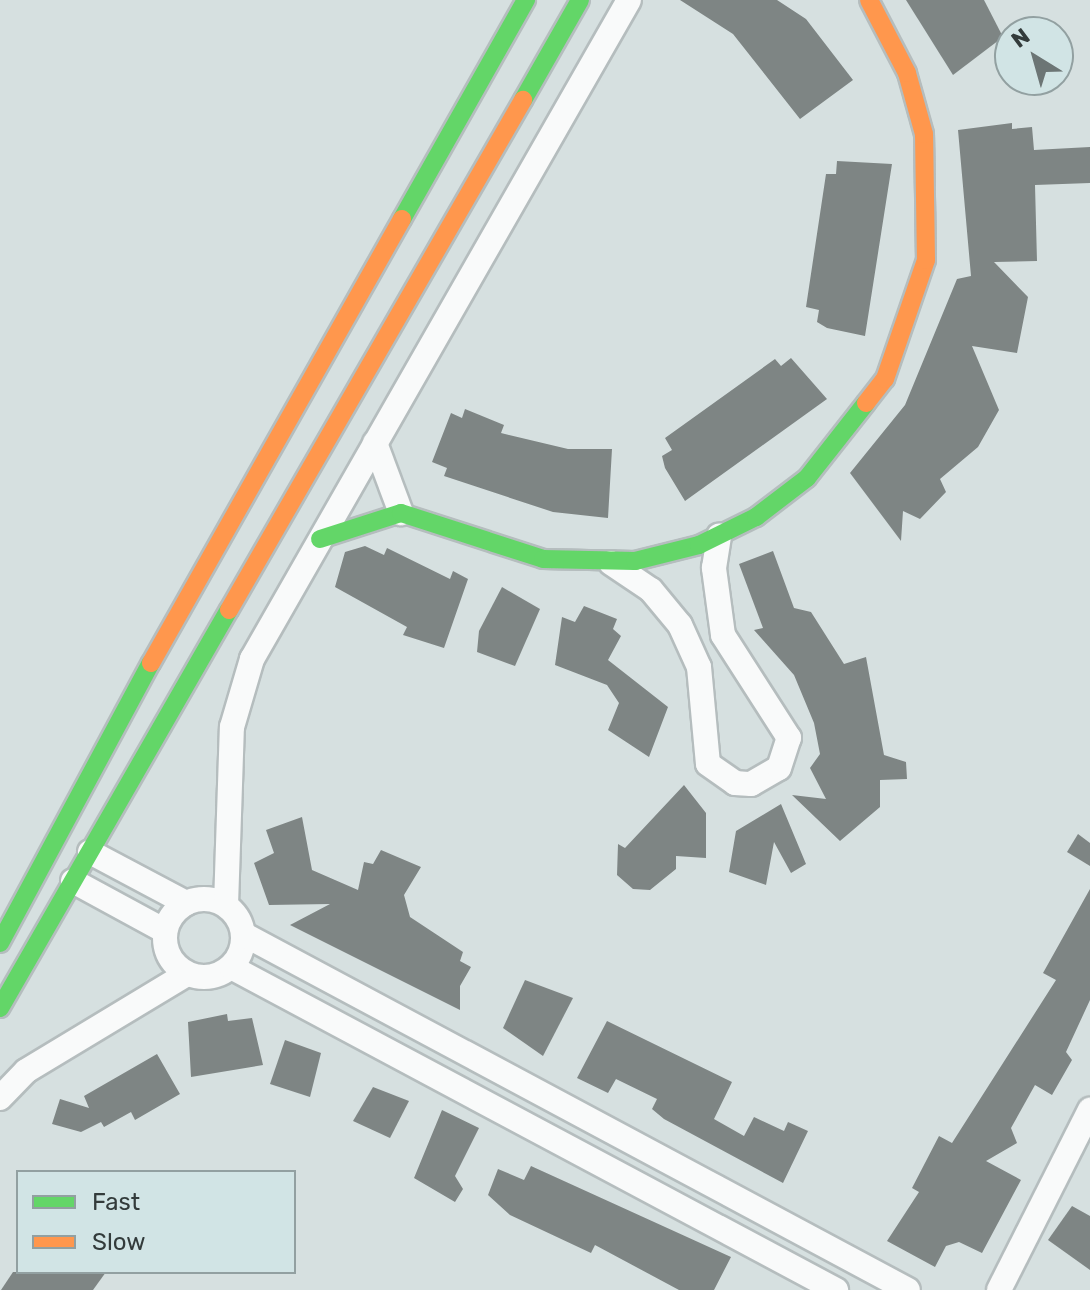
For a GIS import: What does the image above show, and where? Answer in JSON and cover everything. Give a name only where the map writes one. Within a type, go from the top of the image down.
[{"type":"street","points":[[0,943],[169,629],[526,0]]},
{"type":"street","points":[[0,1008],[580,0]]},
{"type":"street","points":[[629,0],[320,539],[239,692],[226,905],[243,934],[908,1290]]},
{"type":"street","points":[[320,539],[401,513],[514,552],[611,563],[719,535],[807,478],[850,432],[911,321],[927,244],[924,134],[907,73],[869,0]]},
{"type":"street","points":[[375,443],[401,513]]},
{"type":"street","points":[[611,563],[651,590],[680,625],[699,667],[708,764],[727,780],[751,784],[779,768],[789,738],[723,635],[714,579],[719,535]]},
{"type":"street","points":[[169,629],[206,651]]},
{"type":"street","points":[[90,852],[186,903],[226,905]]},
{"type":"street","points":[[115,903],[131,874]]},
{"type":"street","points":[[73,881],[165,931]]},
{"type":"street","points":[[186,903],[165,931],[169,956],[187,974],[205,978],[231,967],[243,934]]},
{"type":"street","points":[[231,967],[836,1290]]},
{"type":"street","points":[[0,1098],[26,1071],[187,974]]},
{"type":"street","points":[[999,1290],[1090,1110]]},
{"type":"building","points":[[680,0],[777,0],[806,19],[853,80],[800,119],[733,34]]},
{"type":"building","points":[[906,0],[984,0],[994,19],[994,44],[953,75]]},
{"type":"building","points":[[1012,123],[1012,129],[1032,127],[1034,150],[1090,147],[1090,183],[1035,185],[1037,261],[994,262],[1028,297],[1017,353],[972,346],[999,410],[978,447],[940,479],[946,492],[920,519],[903,511],[901,541],[850,473],[905,405],[957,279],[971,276],[958,130]]},
{"type":"building","points":[[837,161],[892,164],[865,336],[827,328],[817,322],[819,310],[806,307],[826,174],[836,174]]},
{"type":"building","points":[[791,358],[827,399],[685,501],[665,468],[662,456],[672,450],[665,438],[775,359],[781,366]]},
{"type":"building","points":[[465,409],[504,425],[501,433],[568,449],[612,449],[608,518],[553,512],[444,476],[447,468],[432,462],[451,413],[462,418]]},
{"type":"building","points":[[365,546],[384,555],[387,548],[450,579],[453,571],[468,579],[444,648],[403,635],[407,627],[335,587],[345,552]]},
{"type":"building","points":[[773,551],[794,608],[811,612],[844,664],[866,657],[884,755],[906,762],[907,779],[880,780],[880,807],[840,841],[792,795],[826,799],[810,768],[820,754],[814,723],[794,675],[754,630],[763,628],[739,564]]},
{"type":"building","points":[[502,587],[540,609],[515,666],[477,652],[479,631]]},
{"type":"building","points":[[584,606],[617,619],[613,629],[621,636],[608,660],[668,707],[649,757],[608,730],[619,703],[607,685],[555,665],[562,617],[575,622]]},
{"type":"building","points":[[684,785],[706,813],[706,858],[676,856],[676,869],[650,890],[633,889],[617,875],[618,844],[625,848]]},
{"type":"building","points":[[781,804],[806,864],[791,873],[774,842],[766,885],[729,872],[736,831]]},
{"type":"building","points":[[302,817],[312,870],[358,890],[364,862],[373,864],[381,850],[421,867],[404,895],[410,917],[463,952],[460,961],[471,967],[460,986],[460,1010],[290,925],[330,904],[269,905],[254,863],[274,853],[266,830]]},
{"type":"building","points":[[1078,834],[1090,843],[1090,866],[1067,852]]},
{"type":"building","points":[[1090,889],[1090,1000],[1066,1052],[1072,1060],[1052,1095],[1035,1085],[1011,1128],[1017,1143],[986,1161],[1021,1180],[982,1253],[959,1242],[946,1246],[935,1267],[887,1241],[919,1192],[912,1188],[939,1136],[952,1143],[1056,980],[1043,973]]},
{"type":"building","points":[[525,980],[573,998],[543,1056],[503,1028]]},
{"type":"building","points":[[227,1014],[228,1021],[252,1018],[263,1065],[191,1077],[188,1022]]},
{"type":"building","points":[[607,1021],[732,1082],[714,1119],[744,1136],[754,1117],[784,1131],[788,1122],[808,1131],[783,1183],[664,1119],[652,1109],[657,1099],[616,1079],[608,1093],[577,1078]]},
{"type":"building","points":[[285,1040],[321,1053],[310,1097],[270,1084]]},
{"type":"building","points":[[157,1054],[180,1094],[135,1120],[131,1112],[104,1127],[101,1122],[81,1132],[52,1124],[60,1099],[89,1108],[84,1096]]},
{"type":"building","points":[[373,1087],[409,1101],[390,1138],[353,1121]]},
{"type":"building","points":[[442,1110],[479,1128],[455,1176],[463,1189],[455,1202],[414,1178]]},
{"type":"building","points":[[531,1166],[731,1257],[714,1290],[679,1290],[595,1245],[591,1253],[510,1215],[488,1195],[498,1169],[524,1180]]},
{"type":"building","points":[[1072,1206],[1090,1216],[1090,1270],[1048,1240]]},
{"type":"building","points":[[13,1272],[105,1274],[93,1290],[1,1290]]},
{"type":"traffic: fast","points":[[402,219],[526,0]]},
{"type":"traffic: fast","points":[[523,100],[580,0]]},
{"type":"traffic: fast","points":[[320,539],[401,513],[543,559],[635,561],[699,545],[756,517],[807,478],[866,403]]},
{"type":"traffic: fast","points":[[0,1008],[229,610]]},
{"type":"traffic: fast","points":[[0,943],[151,663]]},
{"type":"traffic: slow","points":[[866,403],[885,379],[926,260],[924,134],[907,73],[869,0]]},
{"type":"traffic: slow","points":[[229,610],[523,100]]},
{"type":"traffic: slow","points":[[151,663],[402,219]]}]
